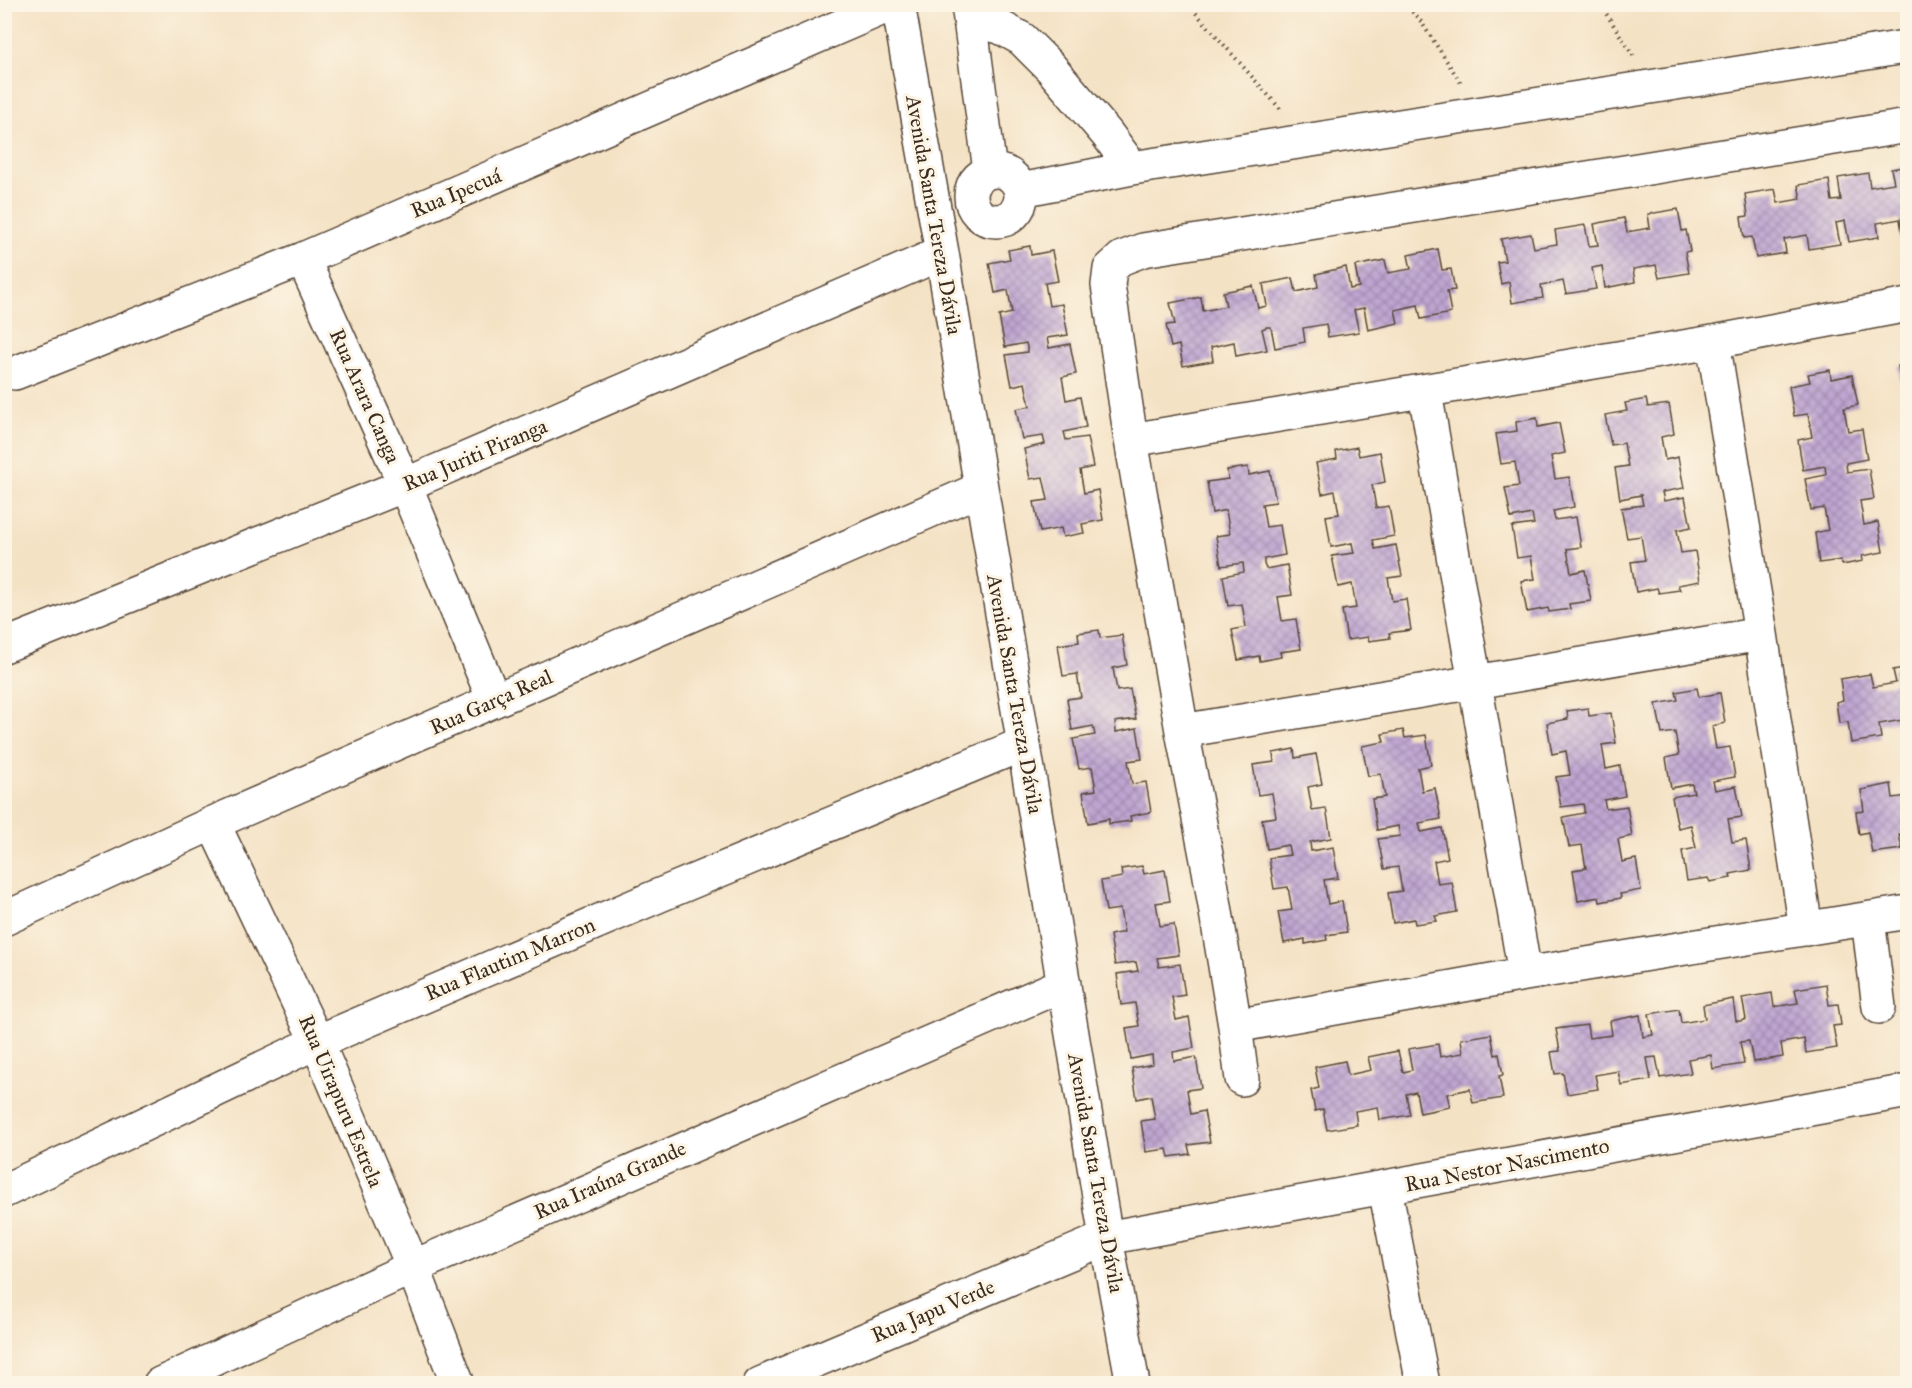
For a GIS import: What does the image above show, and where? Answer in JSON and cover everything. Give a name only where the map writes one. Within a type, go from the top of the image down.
[{"type":"street","name":"Rua Ipecuá","points":[[15,373],[303,259],[892,4]]},
{"type":"street","name":"Avenida Santa Tereza Dávila","points":[[898,4],[942,253],[1106,1239],[1133,1383]]},
{"type":"street","points":[[969,12],[1022,39],[1052,68],[1132,168]]},
{"type":"street","points":[[969,12],[990,171]]},
{"type":"street","points":[[1021,190],[1132,168],[1654,86],[1907,39]]},
{"type":"street","points":[[1242,1079],[1209,870],[1131,440],[1108,285],[1110,269],[1122,258],[1143,250],[1908,126]]},
{"type":"street","points":[[990,171],[1006,172],[1013,177],[1021,190],[1019,206],[1009,218],[1001,221],[986,220],[974,209],[971,201],[970,193],[977,179],[990,171]]},
{"type":"street","name":"Rua Juriti Piranga","points":[[4,646],[405,485],[942,253]]},
{"type":"street","name":"Rua Arara Canga","points":[[303,259],[405,485],[494,700]]},
{"type":"street","points":[[1131,440],[1713,342],[1908,305]]},
{"type":"street","points":[[1713,342],[1806,929]]},
{"type":"street","points":[[1425,392],[1525,974]]},
{"type":"street","name":"Rua Garça Real","points":[[4,919],[213,823],[980,489]]},
{"type":"street","points":[[1182,731],[1761,634]]},
{"type":"street","name":"Rua Flautim Marron","points":[[4,1191],[317,1042],[671,890],[1023,744]]},
{"type":"street","name":"Rua Uirapuru Estrela","points":[[213,823],[317,1042],[413,1267],[458,1383]]},
{"type":"street","points":[[1235,1026],[1525,974],[1908,912]]},
{"type":"street","points":[[1868,919],[1879,1007]]},
{"type":"street","name":"Rua Iraúna Grande","points":[[160,1383],[413,1267],[1064,984]]},
{"type":"street","name":"Rua Nestor Nascimento","points":[[1106,1239],[1908,1091]]},
{"type":"street","points":[[1385,1188],[1423,1383]]},
{"type":"street","name":"Rua Japu Verde","points":[[760,1383],[1106,1239]]},
{"type":"path","points":[[1188,4],[1308,140]]},
{"type":"path","points":[[1403,4],[1418,17],[1481,113]]},
{"type":"path","points":[[1600,4],[1654,86]]},
{"type":"building","points":[[1908,166],[1908,232],[1902,233],[1900,219],[1877,223],[1879,237],[1849,242],[1845,221],[1836,223],[1840,244],[1809,249],[1807,235],[1784,239],[1786,253],[1756,258],[1752,237],[1744,238],[1741,217],[1748,216],[1745,194],[1775,189],[1778,203],[1801,199],[1798,185],[1829,180],[1832,201],[1841,200],[1838,178],[1868,173],[1870,187],[1894,183],[1891,169]]},
{"type":"building","points":[[1678,209],[1682,231],[1686,230],[1690,251],[1685,252],[1689,273],[1659,278],[1656,265],[1633,269],[1635,282],[1605,288],[1602,266],[1592,268],[1596,289],[1566,294],[1563,281],[1541,285],[1543,298],[1512,303],[1509,282],[1501,284],[1497,262],[1505,261],[1501,239],[1531,234],[1534,248],[1557,244],[1555,230],[1585,225],[1589,246],[1598,245],[1594,224],[1624,218],[1627,232],[1650,228],[1648,214]]},
{"type":"building","points":[[1030,246],[1031,255],[1052,251],[1058,281],[1045,283],[1049,306],[1062,304],[1068,335],[1047,338],[1049,348],[1070,344],[1076,374],[1062,377],[1066,400],[1080,397],[1086,427],[1064,432],[1066,440],[1087,437],[1093,467],[1080,470],[1084,493],[1098,490],[1103,520],[1082,524],[1084,533],[1063,537],[1061,528],[1040,532],[1034,502],[1048,500],[1043,477],[1030,479],[1024,449],[1045,444],[1043,436],[1022,439],[1016,409],[1030,406],[1025,383],[1012,386],[1006,355],[1027,352],[1027,347],[1026,343],[1005,347],[999,316],[1012,313],[1008,290],[995,293],[989,263],[1010,259],[1008,250]]},
{"type":"building","points":[[1438,249],[1442,270],[1451,269],[1455,290],[1447,291],[1451,313],[1421,319],[1418,305],[1395,310],[1398,323],[1368,330],[1364,308],[1354,310],[1359,332],[1328,337],[1326,324],[1303,328],[1305,342],[1275,348],[1271,327],[1267,327],[1262,329],[1267,350],[1236,356],[1234,342],[1211,347],[1213,361],[1183,366],[1179,345],[1171,347],[1166,325],[1175,324],[1170,303],[1201,297],[1203,311],[1226,306],[1223,292],[1253,286],[1258,308],[1267,306],[1263,284],[1293,278],[1296,292],[1318,287],[1316,274],[1346,267],[1350,289],[1359,287],[1355,266],[1385,260],[1388,273],[1411,269],[1408,255]]},
{"type":"building","points":[[1908,365],[1908,396],[1904,397],[1898,366]]},
{"type":"building","points":[[1830,370],[1831,379],[1852,375],[1858,405],[1844,408],[1848,431],[1862,429],[1867,459],[1846,463],[1847,472],[1869,469],[1874,499],[1860,501],[1864,525],[1878,522],[1883,552],[1862,556],[1863,561],[1842,565],[1841,560],[1819,563],[1815,533],[1828,530],[1824,508],[1811,510],[1805,479],[1826,475],[1825,466],[1803,470],[1798,440],[1812,437],[1808,414],[1794,416],[1789,386],[1810,382],[1808,374]]},
{"type":"building","points":[[1646,399],[1648,407],[1669,404],[1674,434],[1661,437],[1665,460],[1678,457],[1684,488],[1662,492],[1664,501],[1685,497],[1691,527],[1677,530],[1681,553],[1695,551],[1700,581],[1678,585],[1680,590],[1659,593],[1657,588],[1636,592],[1631,562],[1645,560],[1641,536],[1627,538],[1621,508],[1643,505],[1641,495],[1620,499],[1615,468],[1628,466],[1624,443],[1611,445],[1605,415],[1627,411],[1625,403]]},
{"type":"building","points":[[1537,418],[1538,427],[1559,423],[1565,453],[1551,456],[1555,479],[1569,477],[1574,507],[1553,511],[1555,520],[1576,517],[1581,547],[1567,549],[1571,573],[1585,570],[1591,601],[1569,604],[1570,609],[1549,612],[1548,608],[1527,612],[1521,581],[1535,579],[1531,556],[1517,558],[1512,527],[1534,524],[1532,514],[1511,518],[1505,488],[1519,486],[1515,462],[1501,464],[1496,434],[1517,431],[1516,422]]},
{"type":"building","points":[[1357,447],[1359,456],[1380,452],[1385,482],[1372,485],[1376,508],[1389,506],[1394,536],[1373,540],[1375,549],[1396,545],[1402,576],[1388,578],[1392,601],[1406,599],[1411,630],[1389,633],[1390,638],[1369,641],[1368,637],[1347,640],[1342,610],[1356,608],[1352,584],[1338,587],[1332,556],[1354,553],[1352,543],[1331,547],[1326,516],[1339,514],[1335,491],[1322,494],[1316,463],[1337,459],[1336,451]]},
{"type":"building","points":[[1248,467],[1249,475],[1270,471],[1276,502],[1262,504],[1266,527],[1280,525],[1285,555],[1264,559],[1264,564],[1266,569],[1287,565],[1292,595],[1278,597],[1282,621],[1296,619],[1301,649],[1280,652],[1281,657],[1260,661],[1259,656],[1238,660],[1232,630],[1246,627],[1242,604],[1228,606],[1223,576],[1244,572],[1243,563],[1221,566],[1216,536],[1230,534],[1226,510],[1212,513],[1207,482],[1228,479],[1227,470]]},
{"type":"building","points":[[1099,630],[1100,638],[1122,635],[1127,665],[1113,668],[1117,691],[1130,689],[1136,719],[1115,722],[1116,732],[1137,728],[1142,759],[1128,761],[1132,784],[1146,782],[1151,812],[1130,816],[1131,821],[1109,824],[1109,819],[1088,823],[1083,792],[1096,790],[1092,767],[1079,769],[1073,739],[1095,735],[1093,726],[1072,730],[1067,699],[1081,697],[1077,674],[1063,676],[1058,645],[1079,642],[1078,633]]},
{"type":"building","points":[[1908,667],[1908,733],[1904,734],[1902,720],[1879,724],[1881,738],[1851,743],[1848,722],[1839,723],[1836,702],[1843,700],[1840,679],[1870,674],[1873,687],[1896,683],[1893,670]]},
{"type":"building","points":[[1697,688],[1699,697],[1720,693],[1725,723],[1712,726],[1716,749],[1730,747],[1735,777],[1713,781],[1715,790],[1736,786],[1742,817],[1728,819],[1732,842],[1746,840],[1751,870],[1730,874],[1731,878],[1710,882],[1708,878],[1687,881],[1682,851],[1696,848],[1691,825],[1678,828],[1672,797],[1694,793],[1692,784],[1671,788],[1666,758],[1679,755],[1675,732],[1662,734],[1656,704],[1678,700],[1676,692]]},
{"type":"building","points":[[1588,708],[1589,716],[1611,713],[1616,743],[1602,745],[1606,769],[1620,766],[1625,796],[1604,800],[1606,809],[1627,806],[1632,836],[1618,839],[1622,862],[1636,859],[1641,890],[1620,894],[1621,898],[1600,902],[1599,897],[1578,901],[1573,870],[1586,868],[1582,845],[1569,847],[1563,817],[1584,813],[1584,808],[1583,804],[1561,807],[1556,777],[1570,775],[1566,751],[1552,754],[1547,723],[1568,719],[1567,711]]},
{"type":"building","points":[[1403,730],[1405,738],[1426,735],[1431,765],[1418,768],[1422,791],[1435,788],[1441,819],[1419,823],[1421,832],[1442,828],[1448,858],[1434,861],[1438,884],[1452,882],[1457,912],[1435,916],[1437,921],[1415,924],[1414,919],[1393,923],[1388,893],[1402,891],[1398,867],[1384,869],[1378,839],[1400,836],[1398,826],[1377,830],[1372,799],[1385,797],[1381,774],[1368,776],[1362,746],[1384,742],[1382,734]]},
{"type":"building","points":[[1294,749],[1295,758],[1316,754],[1322,784],[1308,787],[1312,810],[1326,808],[1331,838],[1310,842],[1311,851],[1333,847],[1338,878],[1324,880],[1328,904],[1342,901],[1347,932],[1326,935],[1327,940],[1305,944],[1305,939],[1284,943],[1278,912],[1292,910],[1288,887],[1274,889],[1269,858],[1290,855],[1288,845],[1267,849],[1262,819],[1276,817],[1272,793],[1258,795],[1253,765],[1274,762],[1273,753]]},
{"type":"building","points":[[1891,784],[1893,798],[1908,796],[1908,833],[1899,835],[1902,849],[1872,853],[1868,832],[1859,834],[1856,812],[1864,811],[1861,790]]},
{"type":"building","points":[[1142,866],[1144,874],[1165,870],[1170,901],[1156,903],[1160,926],[1174,924],[1179,955],[1157,958],[1159,967],[1180,964],[1185,995],[1172,997],[1176,1020],[1189,1017],[1194,1048],[1173,1052],[1174,1061],[1196,1057],[1201,1088],[1187,1090],[1191,1114],[1204,1111],[1210,1142],[1188,1145],[1190,1154],[1169,1157],[1167,1149],[1146,1152],[1141,1121],[1155,1119],[1151,1096],[1137,1099],[1132,1068],[1153,1064],[1152,1055],[1131,1059],[1126,1028],[1139,1026],[1135,1003],[1121,1005],[1117,974],[1138,971],[1136,962],[1115,965],[1110,935],[1124,932],[1120,909],[1106,911],[1101,881],[1122,877],[1121,869]]},
{"type":"building","points":[[1826,984],[1829,1005],[1838,1004],[1841,1025],[1833,1026],[1837,1048],[1806,1053],[1804,1039],[1781,1043],[1783,1057],[1753,1062],[1749,1041],[1740,1042],[1744,1064],[1713,1069],[1711,1055],[1688,1059],[1691,1073],[1660,1078],[1656,1057],[1647,1058],[1651,1080],[1621,1085],[1618,1071],[1595,1075],[1598,1089],[1567,1094],[1563,1073],[1555,1074],[1551,1052],[1560,1051],[1556,1029],[1587,1025],[1589,1038],[1612,1035],[1610,1021],[1640,1015],[1643,1037],[1653,1035],[1649,1014],[1679,1009],[1681,1023],[1705,1019],[1703,1005],[1733,999],[1736,1021],[1741,1021],[1746,1019],[1742,998],[1772,993],[1774,1007],[1798,1003],[1795,989]]},
{"type":"building","points":[[1491,1034],[1495,1055],[1499,1054],[1503,1075],[1499,1076],[1503,1098],[1473,1103],[1470,1089],[1447,1094],[1450,1107],[1420,1113],[1416,1092],[1406,1094],[1410,1115],[1380,1120],[1378,1107],[1355,1111],[1357,1125],[1327,1130],[1323,1109],[1315,1111],[1311,1090],[1319,1088],[1315,1067],[1345,1061],[1348,1075],[1371,1070],[1368,1057],[1398,1051],[1403,1072],[1412,1070],[1408,1049],[1438,1044],[1440,1057],[1463,1053],[1461,1039]]}]
